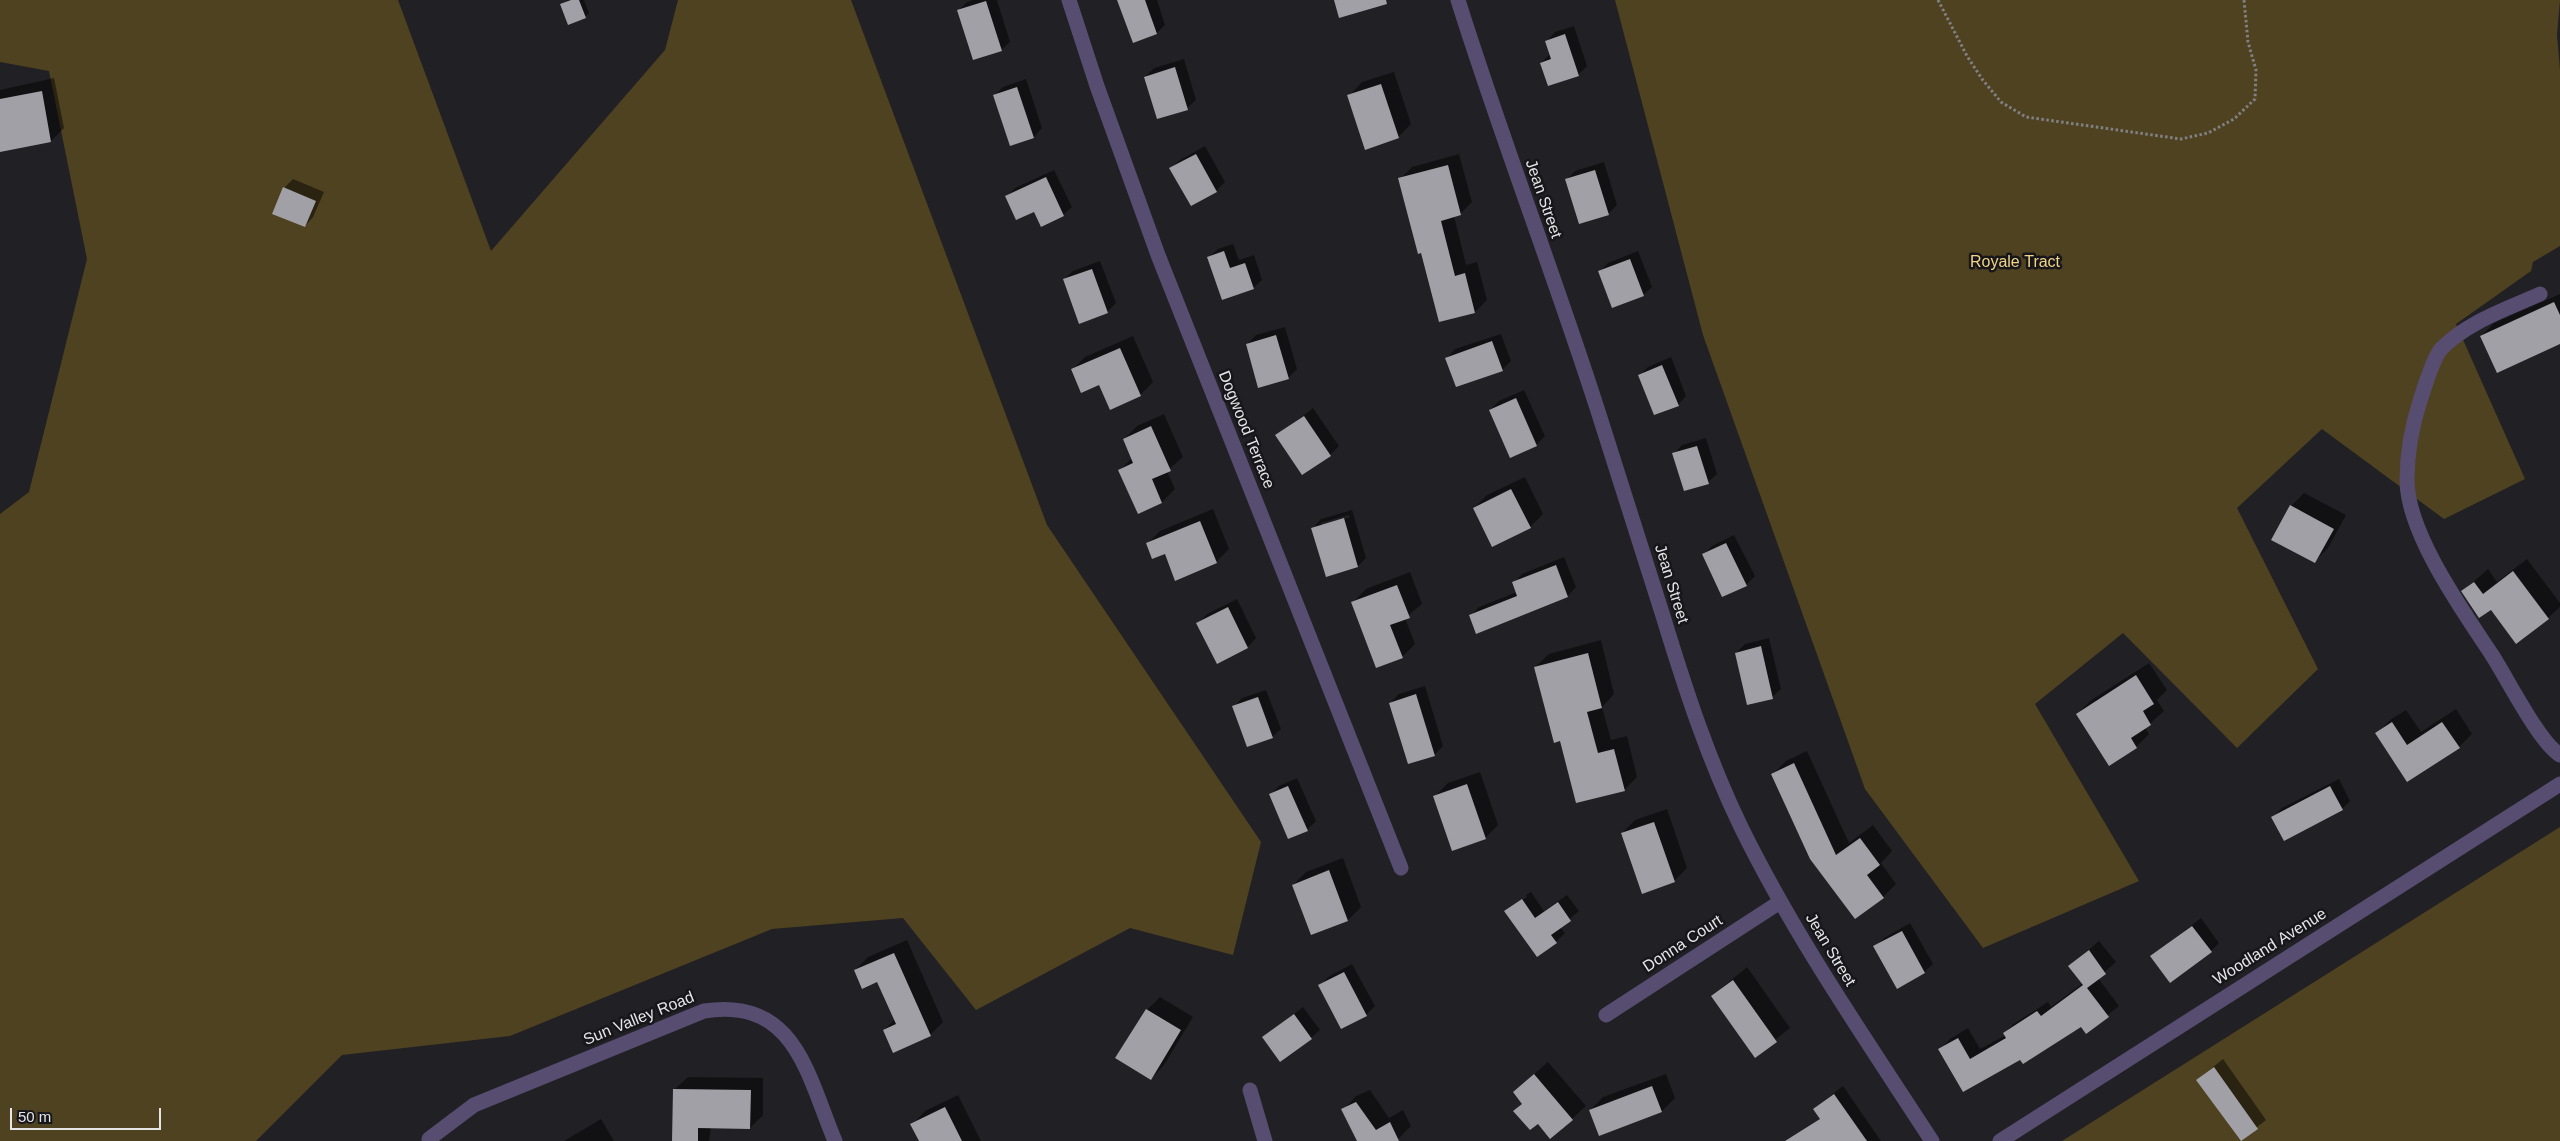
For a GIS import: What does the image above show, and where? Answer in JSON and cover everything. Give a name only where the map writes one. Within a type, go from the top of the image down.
[{"type":"street","name":"Dogwood Terrace","points":[[1069,0],[1097,86],[1158,255],[1401,868]]},
{"type":"street","name":"Jean Street","points":[[1458,0],[1483,79],[1586,375],[1687,695],[1720,780],[1780,902],[1822,973],[1932,1141]]},
{"type":"street","points":[[2540,294],[2465,329],[2440,350],[2413,424],[2407,481],[2415,522],[2459,607],[2493,656],[2532,720],[2554,752],[2560,755]]},
{"type":"street","name":"Woodland Avenue","points":[[2000,1141],[2560,784]]},
{"type":"street","name":"Donna Court","points":[[1606,1016],[1780,902]]},
{"type":"street","name":"Sun Valley Road","points":[[429,1139],[474,1105],[704,1011],[724,1008],[744,1010],[764,1017],[782,1030],[795,1046],[835,1141]]},
{"type":"street","points":[[1250,1090],[1265,1141]]},
{"type":"path","points":[[1938,0],[1967,56],[1982,79],[2000,102],[2026,117],[2181,140],[2208,133],[2234,120],[2255,99],[2256,70],[2248,42],[2244,0]]},
{"type":"green space","points":[[0,0],[398,0],[491,251],[665,50],[678,0],[851,0],[1047,525],[1261,842],[1233,955],[1130,928],[976,1010],[903,918],[772,929],[510,1036],[342,1055],[256,1141],[0,1141],[0,514],[29,492],[87,259],[49,71],[0,62]]},
{"type":"green space","name":"Royale Tract","points":[[1615,0],[2560,0],[2557,35],[2560,70],[2560,246],[2533,262],[2531,271],[2456,324],[2525,479],[2444,519],[2322,429],[2237,508],[2318,669],[2237,748],[2123,633],[2035,704],[2139,881],[1983,948],[1865,789],[1703,335]]},
{"type":"green space","points":[[2560,827],[2560,1141],[2062,1141]]},
{"type":"building","points":[[571,0],[579,0],[586,18],[568,25],[560,4]]},
{"type":"building","points":[[1117,0],[1145,0],[1157,34],[1133,43]]},
{"type":"building","points":[[1334,0],[1386,0],[1387,4],[1339,18]]},
{"type":"building","points":[[986,1],[1002,51],[973,60],[957,10]]},
{"type":"building","points":[[1565,34],[1579,76],[1548,86],[1540,63],[1551,59],[1545,41]]},
{"type":"building","points":[[1175,67],[1188,110],[1157,119],[1144,77]]},
{"type":"building","points":[[1381,84],[1399,138],[1365,150],[1347,95]]},
{"type":"building","points":[[1017,87],[1034,138],[1010,146],[993,95]]},
{"type":"building","points":[[42,91],[51,142],[0,152],[0,99]]},
{"type":"building","points":[[1196,154],[1217,192],[1191,206],[1169,168]]},
{"type":"building","points":[[1448,165],[1461,215],[1441,221],[1455,276],[1465,273],[1475,313],[1439,322],[1421,253],[1418,254],[1398,178]]},
{"type":"building","points":[[1595,170],[1609,215],[1579,224],[1565,179]]},
{"type":"building","points":[[1046,177],[1064,216],[1041,227],[1034,212],[1016,220],[1005,196]]},
{"type":"building","points":[[283,187],[316,201],[305,227],[272,214]]},
{"type":"building","points":[[1224,251],[1230,268],[1245,263],[1254,289],[1222,300],[1207,257]]},
{"type":"building","points":[[1630,259],[1644,296],[1612,308],[1598,271]]},
{"type":"building","points":[[1092,269],[1108,313],[1079,324],[1063,279]]},
{"type":"building","points":[[2554,302],[2560,315],[2560,344],[2497,373],[2480,336]]},
{"type":"building","points":[[1276,335],[1289,379],[1258,388],[1246,344]]},
{"type":"building","points":[[1492,341],[1503,371],[1456,387],[1445,358]]},
{"type":"building","points":[[1120,348],[1141,396],[1110,410],[1099,385],[1081,393],[1071,369]]},
{"type":"building","points":[[1662,365],[1679,406],[1654,415],[1638,375]]},
{"type":"building","points":[[1516,398],[1537,446],[1510,458],[1489,410]]},
{"type":"building","points":[[1304,416],[1331,456],[1302,475],[1275,435]]},
{"type":"building","points":[[1151,426],[1171,471],[1152,479],[1162,503],[1138,514],[1118,470],[1133,463],[1123,439]]},
{"type":"building","points":[[1697,446],[1709,484],[1684,491],[1672,453]]},
{"type":"building","points":[[1511,489],[1531,528],[1492,547],[1473,508]]},
{"type":"building","points":[[2290,505],[2334,529],[2315,563],[2271,540]]},
{"type":"building","points":[[1344,518],[1358,567],[1326,577],[1311,528]]},
{"type":"building","points":[[1200,521],[1217,563],[1175,581],[1165,554],[1152,559],[1146,543]]},
{"type":"building","points":[[1726,543],[1747,586],[1722,597],[1702,554]]},
{"type":"building","points":[[1556,565],[1568,597],[1476,634],[1469,615],[1517,596],[1512,582]]},
{"type":"building","points":[[2513,571],[2549,619],[2516,644],[2491,610],[2479,618],[2461,591],[2474,582],[2483,594]]},
{"type":"building","points":[[1397,585],[1410,618],[1390,625],[1403,658],[1376,668],[1351,602]]},
{"type":"building","points":[[1228,607],[1248,648],[1217,664],[1196,623]]},
{"type":"building","points":[[1761,646],[1773,699],[1747,705],[1735,653]]},
{"type":"building","points":[[1588,653],[1602,708],[1587,712],[1598,753],[1614,749],[1625,791],[1576,803],[1560,741],[1554,743],[1534,667]]},
{"type":"building","points":[[2136,675],[2154,704],[2143,711],[2151,725],[2131,738],[2137,748],[2109,766],[2076,714]]},
{"type":"building","points":[[1416,694],[1435,756],[1408,764],[1389,703]]},
{"type":"building","points":[[1258,697],[1273,738],[1247,747],[1232,706]]},
{"type":"building","points":[[2392,722],[2407,745],[2442,722],[2460,748],[2407,782],[2375,733]]},
{"type":"building","points":[[1794,763],[1836,855],[1860,838],[1880,865],[1867,875],[1884,898],[1855,919],[1810,859],[1771,774]]},
{"type":"building","points":[[1467,784],[1486,839],[1452,851],[1433,796]]},
{"type":"building","points":[[1288,786],[1308,831],[1288,839],[1269,794]]},
{"type":"building","points":[[2330,786],[2343,810],[2284,841],[2271,817]]},
{"type":"building","points":[[1654,822],[1675,882],[1642,894],[1621,833]]},
{"type":"building","points":[[1329,870],[1348,921],[1311,935],[1292,885]]},
{"type":"building","points":[[1522,899],[1535,918],[1558,902],[1571,921],[1551,935],[1557,943],[1537,957],[1504,911]]},
{"type":"building","points":[[2192,926],[2212,952],[2170,983],[2150,956]]},
{"type":"building","points":[[1902,931],[1925,973],[1897,989],[1873,946]]},
{"type":"building","points":[[2089,950],[2106,974],[2087,988],[2109,1017],[2086,1034],[2081,1027],[2023,1064],[2020,1060],[1963,1092],[1938,1049],[1958,1038],[1970,1059],[2006,1038],[2003,1033],[2037,1011],[2041,1016],[2083,985],[2068,966]]},
{"type":"building","points":[[894,953],[931,1036],[893,1053],[883,1030],[896,1024],[877,982],[862,989],[854,970]]},
{"type":"building","points":[[1344,972],[1367,1016],[1341,1029],[1318,985]]},
{"type":"building","points":[[1733,980],[1777,1042],[1755,1058],[1711,996]]},
{"type":"building","points":[[1146,1009],[1181,1030],[1151,1080],[1115,1058]]},
{"type":"building","points":[[1294,1014],[1312,1039],[1280,1062],[1262,1037]]},
{"type":"building","points":[[2214,1067],[2258,1129],[2241,1141],[2196,1080]]},
{"type":"building","points":[[1534,1074],[1573,1120],[1550,1139],[1538,1124],[1530,1130],[1513,1111],[1522,1104],[1513,1092]]},
{"type":"building","points":[[1652,1086],[1662,1112],[1599,1136],[1589,1110]]},
{"type":"building","points":[[673,1089],[751,1090],[750,1129],[698,1128],[698,1141],[672,1141]]},
{"type":"building","points":[[1834,1094],[1867,1141],[1785,1141],[1820,1119],[1813,1109]]},
{"type":"building","points":[[1356,1102],[1376,1130],[1390,1122],[1399,1141],[1357,1141],[1341,1109]]},
{"type":"building","points":[[945,1107],[962,1141],[919,1141],[910,1124]]}]
